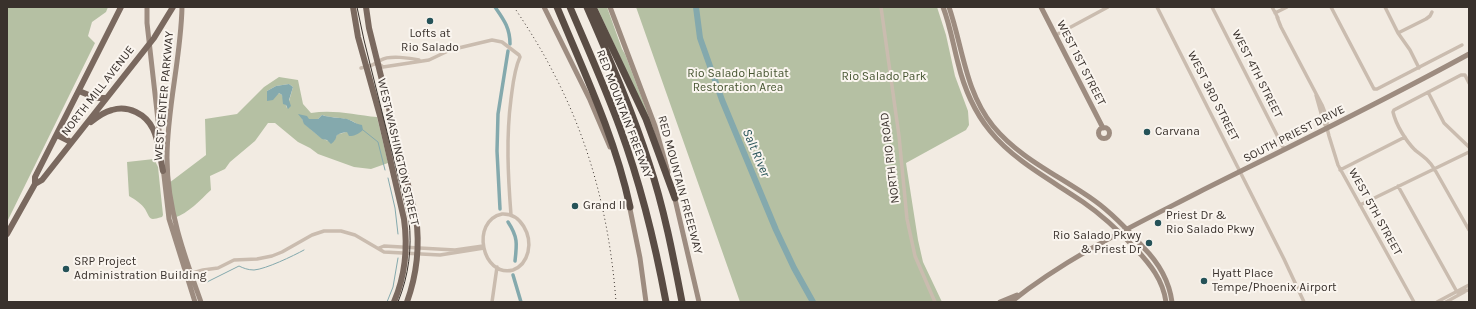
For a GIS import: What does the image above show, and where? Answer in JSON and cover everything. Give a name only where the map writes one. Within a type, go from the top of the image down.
[{"type":"highway","points":[[557,7],[608,134],[630,207]]},
{"type":"highway","name":"RED MOUNTAIN FREEWAY","points":[[570,7],[616,117],[633,165],[652,231],[666,302]]},
{"type":"highway","name":"RED MOUNTAIN FREEWAY","points":[[587,7],[628,104],[649,164],[666,225],[682,302]]},
{"type":"highway","points":[[593,7],[646,119],[675,198]]},
{"type":"main road","name":"NORTH MILL AVENUE","points":[[7,234],[35,184],[35,177],[121,7]]},
{"type":"main road","name":"WEST CENTER PARKWAY","points":[[147,7],[148,32],[169,215],[188,274],[201,302]]},
{"type":"main road","name":"NORTH MILL AVENUE","points":[[35,184],[42,180],[154,38],[173,7]]},
{"type":"main road","name":"WEST CENTER PARKWAY","points":[[182,7],[169,125],[168,167],[170,196],[174,218],[195,302]]},
{"type":"main road","name":"WEST WASHINGTON STREET","points":[[353,7],[364,67],[388,151],[404,220],[405,250],[400,285],[394,302]]},
{"type":"main road","name":"WEST WASHINGTON STREET","points":[[366,7],[378,64],[418,229],[418,251],[415,276],[407,302]]},
{"type":"main road","points":[[544,7],[599,119],[612,152],[630,207],[640,258],[646,302]]},
{"type":"main road","name":"RED MOUNTAIN FREEEWAY","points":[[610,7],[655,126],[666,162],[699,302]]},
{"type":"main road","points":[[943,7],[951,22],[971,87],[980,106],[993,126],[1009,143],[1024,155],[1094,200],[1127,229],[1157,263],[1167,283],[1172,302]]},
{"type":"main road","points":[[950,7],[958,63],[965,88],[975,109],[990,131],[1012,153],[1090,206],[1120,232],[1154,270],[1167,301]]},
{"type":"main road","name":"WEST 1ST STREET","points":[[1041,7],[1103,128]]},
{"type":"main road","name":"SOUTH PRIEST DRIVE","points":[[1023,292],[1076,256],[1120,232],[1415,84],[1469,54]]},
{"type":"main road","points":[[79,91],[96,98],[106,98]]},
{"type":"main road","points":[[84,126],[103,113],[113,109],[126,109],[137,112],[147,119],[153,128],[163,171]]},
{"type":"main road","points":[[57,135],[71,142]]},
{"type":"main road","points":[[1000,302],[1023,292]]},
{"type":"main road","points":[[1011,302],[1023,292]]},
{"type":"street","name":"NORTH RIO ROAD","points":[[881,7],[899,136],[908,219],[915,256],[935,302]]},
{"type":"street","points":[[1056,35],[1108,7]]},
{"type":"street","name":"WEST 3RD STREET","points":[[1157,7],[1284,259],[1304,302]]},
{"type":"street","name":"WEST 4TH STREET","points":[[1212,7],[1284,149]]},
{"type":"street","name":"WEST 5TH STREET","points":[[1272,7],[1315,92],[1340,170],[1414,302]]},
{"type":"street","points":[[1275,13],[1286,7]]},
{"type":"street","points":[[1331,7],[1372,87],[1377,89],[1462,45]]},
{"type":"street","points":[[1385,7],[1398,33],[1419,68]]},
{"type":"street","points":[[1398,33],[1426,19],[1432,12]]},
{"type":"street","points":[[378,64],[383,67],[431,60],[446,51],[495,40],[513,50],[520,57],[516,65],[508,121],[511,215]]},
{"type":"street","points":[[364,67],[378,64],[382,60],[394,58],[409,58],[422,61]]},
{"type":"street","points":[[1469,83],[1465,75],[1428,92],[1394,110],[1393,112],[1405,137],[1435,170],[1469,230]]},
{"type":"street","points":[[1428,92],[1444,123],[1469,147]]},
{"type":"street","points":[[1340,170],[1405,137]]},
{"type":"street","points":[[1360,205],[1435,170],[1469,152]]},
{"type":"street","points":[[1398,186],[1457,292]]},
{"type":"street","points":[[504,214],[511,215],[522,224],[527,231],[529,246],[526,258],[522,264],[514,269],[503,270],[489,260],[484,247],[484,233],[488,223],[494,217],[504,214]]},
{"type":"street","points":[[188,274],[218,268],[234,260],[257,259],[272,256],[312,235],[324,231],[341,230],[355,235],[384,252],[405,250],[418,251]]},
{"type":"street","points":[[379,248],[384,246],[405,250],[447,254],[484,247]]},
{"type":"street","points":[[492,302],[497,267]]},
{"type":"street","points":[[1437,302],[1469,285]]},
{"type":"street","points":[[1457,292],[1469,290]]},
{"type":"street","points":[[1446,302],[1469,290]]},
{"type":"green space","points":[[7,7],[108,7],[106,12],[92,22],[88,36],[95,43],[7,222]]},
{"type":"green space","points":[[597,7],[607,7],[656,135]]},
{"type":"green space","points":[[636,7],[937,7],[946,35],[955,76],[968,111],[969,125],[966,130],[906,163],[918,240],[923,262],[942,302],[740,302]]},
{"type":"green space","points":[[279,77],[298,80],[303,104],[311,113],[336,112],[377,117],[388,163],[371,169],[354,167],[318,154],[298,142],[275,123],[268,123],[255,141],[230,162],[225,169],[210,176],[211,190],[189,210],[174,218],[169,183],[206,155],[205,119],[237,114],[264,87]],"holes":[[[289,84],[293,87],[287,108],[282,95],[279,93],[267,100],[267,91],[276,86]],[[322,115],[353,121],[357,124],[349,131],[338,134],[334,141],[328,141],[315,133],[302,119],[318,119]]]},
{"type":"green space","points":[[154,159],[158,167],[163,215],[162,217],[152,219],[149,217],[142,205],[129,196],[127,162]]},
{"type":"water","points":[[289,84],[293,87],[289,100],[291,106],[288,109],[286,105],[283,104],[282,95],[279,93],[273,100],[267,101],[267,91],[276,86]]},
{"type":"water","points":[[298,114],[307,116],[309,119],[318,119],[322,115],[347,119],[362,125],[363,130],[353,136],[349,136],[347,132],[339,134],[331,144],[327,140],[322,139],[304,124]]},
{"type":"waterway","points":[[495,7],[508,29],[510,44]]},
{"type":"waterway","name":"Salt River","points":[[696,7],[700,38],[722,100],[776,230],[794,268],[813,302]]},
{"type":"waterway","points":[[500,209],[497,151],[498,114],[508,51]]},
{"type":"waterway","points":[[363,130],[378,142],[385,170]]},
{"type":"waterway","points":[[388,178],[395,208],[398,234]]},
{"type":"waterway","points":[[508,222],[514,232],[516,241],[515,261]]},
{"type":"waterway","points":[[207,282],[239,266],[250,270],[259,269],[279,262],[304,250]]},
{"type":"waterway","points":[[387,302],[393,287],[398,258]]},
{"type":"waterway","points":[[513,275],[521,302]]},
{"type":"tram line","points":[[357,7],[409,220],[409,261],[405,282],[398,302]]},
{"type":"railway","points":[[514,7],[535,39],[553,72],[578,127],[588,155],[609,242],[616,302]]},
{"type":"place","name":"Lofts at Rio Salado","points":[[430,21]]},
{"type":"place","name":"Carvana","points":[[1147,132]]},
{"type":"place","name":"Grand II","points":[[575,206]]},
{"type":"place","name":"Priest Dr & Rio Salado Pkwy","points":[[1158,223]]},
{"type":"place","name":"Rio Salado Pkwy & Priest Dr","points":[[1149,243]]},
{"type":"place","name":"SRP Project Administration Building","points":[[66,269]]},
{"type":"place","name":"Hyatt Place Tempe/Phoenix Airport","points":[[1204,281]]},
{"type":"park label","name":"Rio Salado Park","points":[[884,77]]},
{"type":"park label","name":"Rio Salado Habitat Restoration Area","points":[[738,81]]}]
